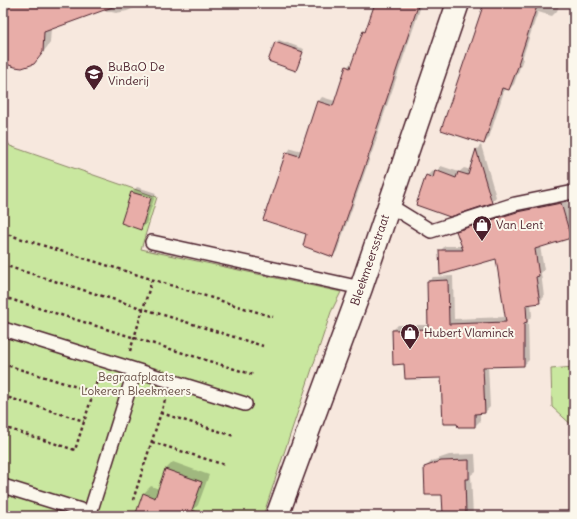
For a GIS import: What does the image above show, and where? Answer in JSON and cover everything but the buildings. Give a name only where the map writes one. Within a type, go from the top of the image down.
[{"type":"street","name":"Bleekmeersstraat","points":[[277,516],[361,288],[458,3]]},
{"type":"lane","points":[[389,205],[431,231],[515,204],[574,192]]},
{"type":"lane","points":[[152,242],[361,288]]},
{"type":"lane","points":[[3,329],[245,404]]},
{"type":"lane","points":[[3,486],[89,514],[130,368]]},
{"type":"path","points":[[3,233],[273,317]]},
{"type":"path","points":[[3,265],[263,346]]},
{"type":"path","points":[[130,368],[134,338],[152,280]]},
{"type":"path","points":[[3,297],[254,375]]},
{"type":"path","points":[[3,427],[75,450],[103,360]]},
{"type":"path","points":[[3,364],[93,392]]},
{"type":"path","points":[[134,500],[171,381]]},
{"type":"path","points":[[3,396],[84,421]]},
{"type":"path","points":[[161,413],[234,436]]},
{"type":"path","points":[[152,442],[225,465]]},
{"type":"green space","name":"Begraafplaats Lokeren Bleekmeers","points":[[3,134],[10,146],[157,197],[141,249],[341,292],[331,312],[263,516],[3,516]]},
{"type":"green space","points":[[574,367],[574,427],[552,407],[551,369]]},
{"type":"place","name":"BuBaO De Vinderij","points":[[94,91]]},
{"type":"place","name":"Van Lent","points":[[482,242]]},
{"type":"place","name":"Hubert Vlaminck","points":[[410,350]]}]
